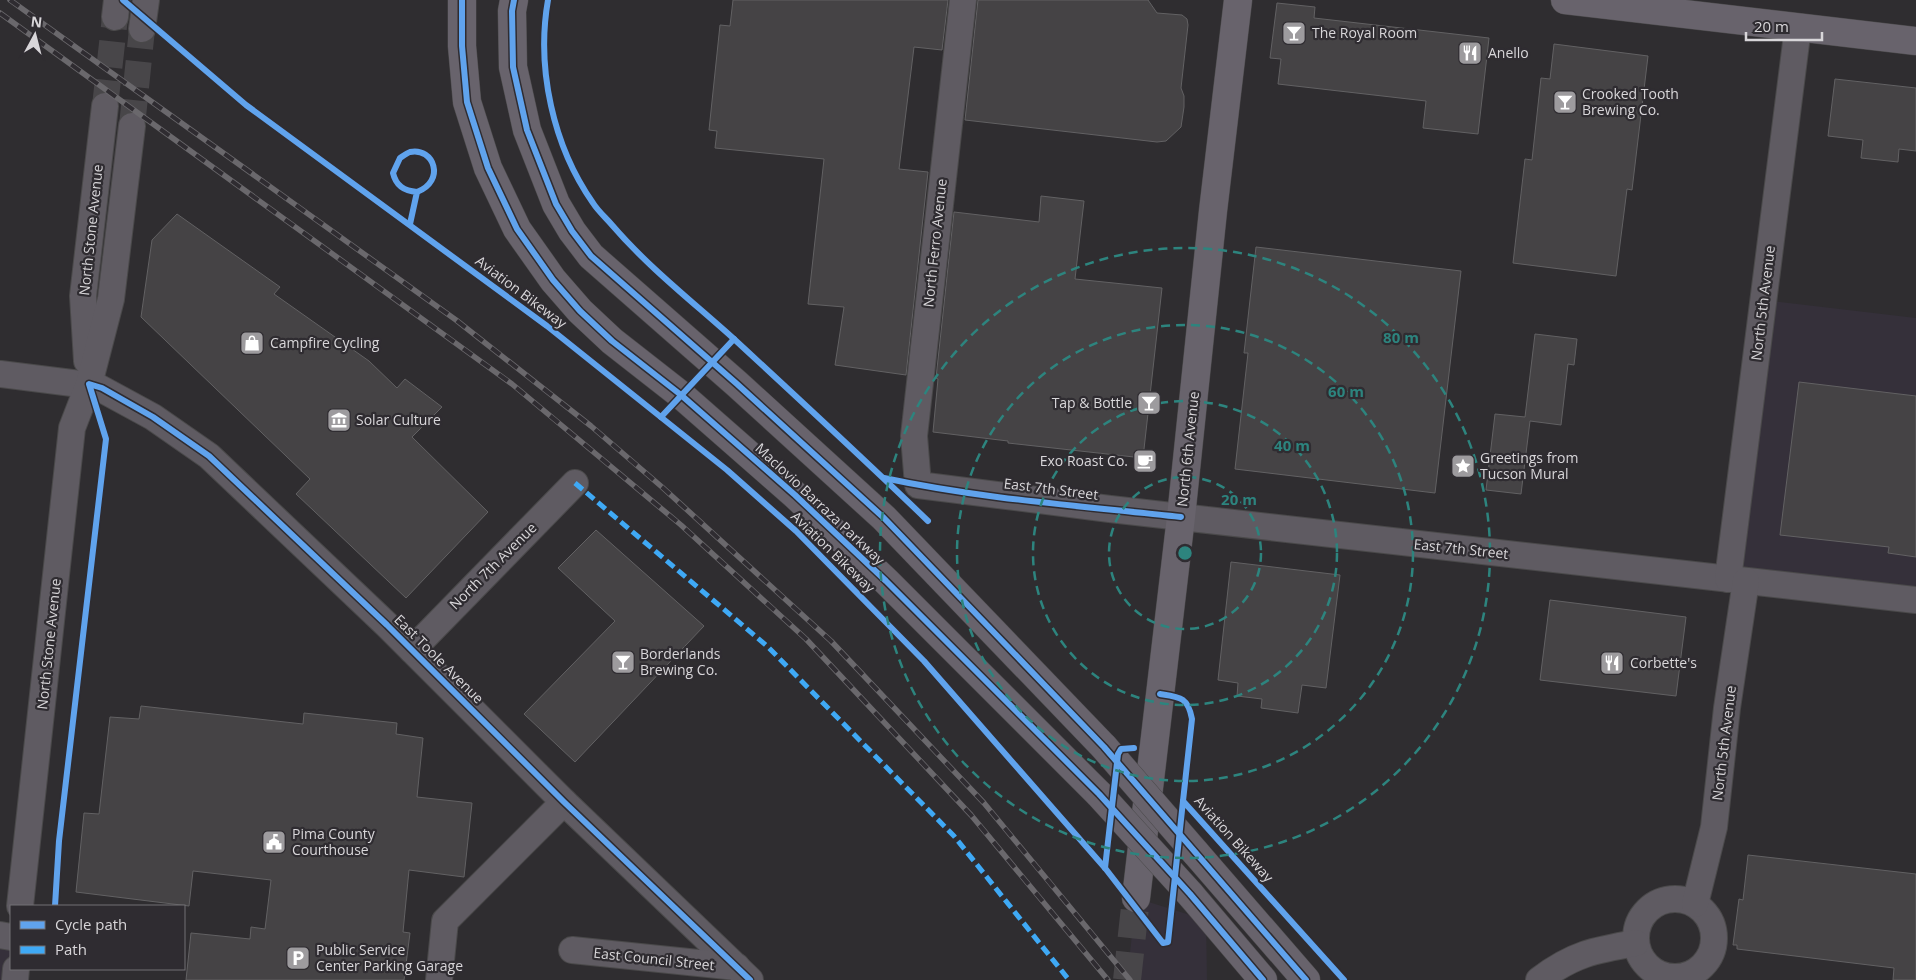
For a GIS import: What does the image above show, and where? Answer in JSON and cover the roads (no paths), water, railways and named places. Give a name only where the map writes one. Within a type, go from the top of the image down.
[{"type":"main road","name":"Maclovio Barraza Parkway","points":[[462,0],[462,46],[468,102],[488,168],[517,228],[553,280],[580,311],[612,341],[681,394],[795,495],[886,581],[1099,794],[1190,894],[1263,980]]},
{"type":"main road","points":[[514,0],[512,11],[513,67],[527,130],[556,204],[572,231],[591,256],[737,384],[884,518],[1104,747],[1306,980]]},
{"type":"main road","name":"North 6th Avenue","points":[[1136,898],[1181,517],[1219,154],[1238,0]]},
{"type":"main road","points":[[1565,0],[1916,41]]},
{"type":"street","points":[[142,29],[146,0]]},
{"type":"street","name":"North Ferro Avenue","points":[[918,485],[914,436],[963,0]]},
{"type":"street","name":"North 5th Avenue","points":[[1695,904],[1714,827],[1727,708],[1737,580],[1798,27]]},
{"type":"street","name":"North Stone Avenue","points":[[89,384],[83,296],[105,106]]},
{"type":"street","name":"North Stone Avenue","points":[[20,905],[72,428],[89,384],[111,299],[132,126]]},
{"type":"street","name":"East Toole Avenue","points":[[0,374],[89,384],[102,388],[146,413],[209,456],[412,650],[564,802],[743,974]]},
{"type":"street","name":"North 7th Avenue","points":[[412,650],[575,483]]},
{"type":"street","name":"East 7th Street","points":[[918,485],[1181,517],[1916,600]]},
{"type":"street","points":[[438,980],[445,921],[564,802]]},
{"type":"street","points":[[1677,899],[1695,904],[1711,922],[1714,935],[1712,948],[1707,960],[1698,970],[1686,977],[1660,973],[1648,966],[1640,956],[1636,943],[1636,931],[1640,919],[1648,909],[1658,902],[1677,899]]},
{"type":"street","points":[[1539,980],[1563,962],[1588,952],[1636,943]]},
{"type":"street","name":"East Council Street","points":[[572,950],[743,974]]},
{"type":"tunnel","points":[[105,106],[115,17]]},
{"type":"tunnel","points":[[132,126],[142,29]]},
{"type":"tunnel","points":[[1127,980],[1136,898]]},
{"type":"railway","points":[[10,0],[456,320],[591,426],[662,487],[831,641],[984,803],[1130,980]]},
{"type":"railway","points":[[0,13],[512,384],[681,525],[806,639],[971,815],[1108,980]]},
{"type":"place","name":"The Royal Room","points":[[1294,33]]},
{"type":"place","name":"Anello","points":[[1470,53]]},
{"type":"place","name":"Crooked Tooth Brewing Co.","points":[[1565,102]]},
{"type":"place","name":"Campfire Cycling","points":[[252,343]]},
{"type":"place","name":"Tap & Bottle","points":[[1149,403]]},
{"type":"place","name":"Solar Culture","points":[[339,420]]},
{"type":"place","name":"Exo Roast Co.","points":[[1145,461]]},
{"type":"place","name":"Greetings from Tucson Mural","points":[[1463,466]]},
{"type":"place","name":"Borderlands Brewing Co.","points":[[623,662]]},
{"type":"place","name":"Corbette's","points":[[1612,663]]},
{"type":"place","name":"Pima County Courthouse","points":[[274,842]]},
{"type":"place","name":"Public Service Center Parking Garage","points":[[298,958]]}]
